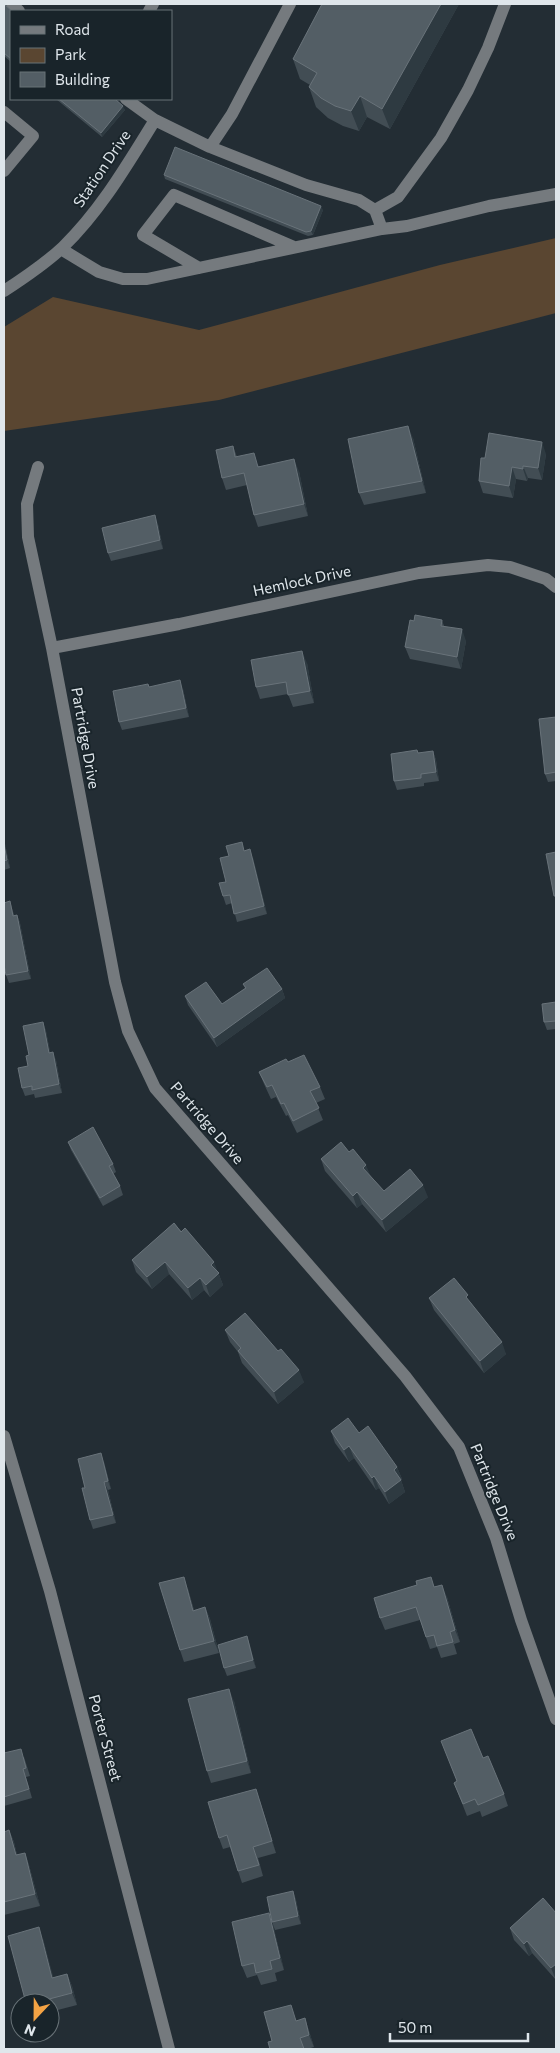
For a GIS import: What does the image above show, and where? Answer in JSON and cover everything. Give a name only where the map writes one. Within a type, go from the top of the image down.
[{"type":"street","points":[[210,147],[232,114],[290,4]]},
{"type":"street","points":[[375,210],[398,197],[441,138],[468,90],[488,48],[505,4]]},
{"type":"street","points":[[127,100],[155,120],[210,147],[306,184],[359,200],[375,210],[382,229]]},
{"type":"street","points":[[4,112],[33,136],[4,172]]},
{"type":"street","name":"Station Drive","points":[[4,291],[61,249],[89,220],[110,191],[155,120]]},
{"type":"street","points":[[61,249],[100,272],[122,279],[147,279],[382,229],[407,226],[489,206],[556,194]]},
{"type":"street","points":[[199,268],[143,235],[174,195],[294,247]]},
{"type":"street","name":"Partridge Drive","points":[[38,467],[27,504],[28,537],[52,648],[115,982],[128,1031],[155,1088],[405,1376],[460,1447],[496,1538],[556,1719]]},
{"type":"street","name":"Hemlock Drive","points":[[52,648],[179,624],[419,573],[488,565],[503,566],[546,579],[556,587]]},
{"type":"street","name":"Porter Street","points":[[4,1436],[50,1591],[170,2049]]},
{"type":"green space","points":[[556,238],[556,313],[219,400],[4,431],[4,327],[53,297],[199,330],[440,265]]},
{"type":"building","points":[[4,4],[11,10],[10,58],[4,53]]},
{"type":"building","points":[[322,4],[441,4],[382,109],[360,96],[351,111],[335,106],[321,98],[309,87],[317,73],[293,59]]},
{"type":"building","points":[[60,100],[116,100],[123,106],[101,133]]},
{"type":"building","points":[[175,147],[321,206],[311,231],[306,232],[164,175]]},
{"type":"building","points":[[408,426],[422,481],[359,493],[348,439]]},
{"type":"building","points":[[489,433],[542,442],[538,468],[523,466],[523,469],[512,467],[509,486],[479,481],[481,458],[485,458]]},
{"type":"building","points":[[233,446],[235,457],[254,453],[258,467],[294,459],[304,504],[254,515],[244,473],[222,478],[216,450]]},
{"type":"building","points":[[155,515],[160,540],[108,553],[102,528]]},
{"type":"building","points":[[415,615],[442,620],[441,626],[462,629],[457,657],[405,647],[410,620],[414,621]]},
{"type":"building","points":[[302,651],[310,691],[288,695],[286,682],[256,687],[251,660]]},
{"type":"building","points":[[180,680],[186,708],[119,722],[113,691],[148,684],[149,687]]},
{"type":"building","points":[[556,717],[556,772],[545,774],[539,719]]},
{"type":"building","points":[[417,750],[418,753],[433,751],[436,772],[421,774],[421,778],[394,781],[391,754]]},
{"type":"building","points":[[242,842],[244,851],[250,849],[264,906],[234,914],[230,895],[223,896],[219,883],[226,882],[220,858],[229,856],[226,846]]},
{"type":"building","points":[[4,844],[7,860],[4,861]]},
{"type":"building","points":[[556,852],[556,896],[554,896],[546,854]]},
{"type":"building","points":[[10,901],[13,916],[17,915],[28,971],[6,975],[4,965],[4,903]]},
{"type":"building","points":[[267,968],[282,989],[214,1038],[185,996],[206,982],[222,1004],[246,988],[243,984]]},
{"type":"building","points":[[556,1002],[556,1021],[544,1022],[542,1004]]},
{"type":"building","points":[[43,1022],[49,1053],[53,1052],[59,1084],[32,1090],[32,1086],[22,1088],[18,1068],[28,1066],[26,1056],[29,1055],[23,1026]]},
{"type":"building","points":[[304,1055],[320,1087],[310,1091],[319,1108],[293,1121],[284,1103],[281,1104],[272,1085],[267,1087],[259,1072],[286,1059],[288,1062]]},
{"type":"building","points":[[93,1127],[113,1164],[109,1166],[120,1186],[100,1198],[68,1142]]},
{"type":"building","points":[[341,1142],[349,1152],[353,1149],[366,1165],[363,1168],[384,1191],[410,1169],[423,1185],[382,1220],[357,1192],[353,1196],[321,1159]]},
{"type":"building","points":[[174,1223],[181,1232],[185,1228],[214,1262],[211,1265],[219,1273],[206,1285],[200,1278],[188,1288],[165,1262],[147,1277],[132,1260]]},
{"type":"building","points":[[454,1278],[468,1295],[466,1297],[502,1342],[480,1361],[429,1298]]},
{"type":"building","points":[[245,1313],[278,1351],[281,1349],[299,1370],[274,1392],[238,1351],[241,1348],[225,1330]]},
{"type":"building","points":[[348,1418],[359,1433],[368,1426],[397,1467],[394,1470],[401,1480],[385,1492],[374,1476],[372,1478],[349,1446],[344,1450],[331,1431]]},
{"type":"building","points":[[101,1453],[108,1481],[104,1482],[113,1515],[90,1520],[82,1488],[85,1488],[78,1459]]},
{"type":"building","points":[[184,1577],[193,1611],[205,1607],[214,1641],[180,1650],[159,1583]]},
{"type":"building","points":[[431,1577],[434,1587],[442,1585],[455,1630],[450,1632],[453,1642],[437,1646],[434,1635],[426,1637],[416,1607],[380,1618],[374,1598],[417,1585],[416,1581]]},
{"type":"building","points":[[247,1636],[253,1660],[224,1668],[218,1645]]},
{"type":"building","points":[[229,1689],[247,1761],[207,1771],[188,1699]]},
{"type":"building","points":[[471,1729],[483,1758],[488,1756],[504,1794],[478,1805],[475,1799],[463,1804],[454,1783],[457,1781],[441,1741]]},
{"type":"building","points":[[21,1749],[26,1768],[23,1769],[29,1789],[4,1797],[4,1753]]},
{"type":"building","points":[[256,1789],[272,1841],[253,1847],[259,1865],[238,1871],[227,1835],[219,1838],[208,1802]]},
{"type":"building","points":[[9,1830],[16,1855],[25,1853],[35,1894],[4,1902],[4,1832]]},
{"type":"building","points":[[293,1891],[298,1916],[272,1922],[267,1897]]},
{"type":"building","points":[[543,1898],[556,1913],[556,1964],[551,1968],[527,1941],[524,1944],[510,1928]]},
{"type":"building","points":[[269,1913],[280,1958],[270,1961],[272,1969],[256,1973],[254,1963],[242,1966],[232,1922]]},
{"type":"building","points":[[39,1927],[52,1978],[67,1974],[72,1993],[60,1996],[60,1993],[23,1993],[8,1936]]},
{"type":"building","points":[[291,2005],[296,2021],[305,2018],[309,2035],[300,2038],[304,2049],[270,2049],[268,2042],[272,2041],[264,2012]]}]
